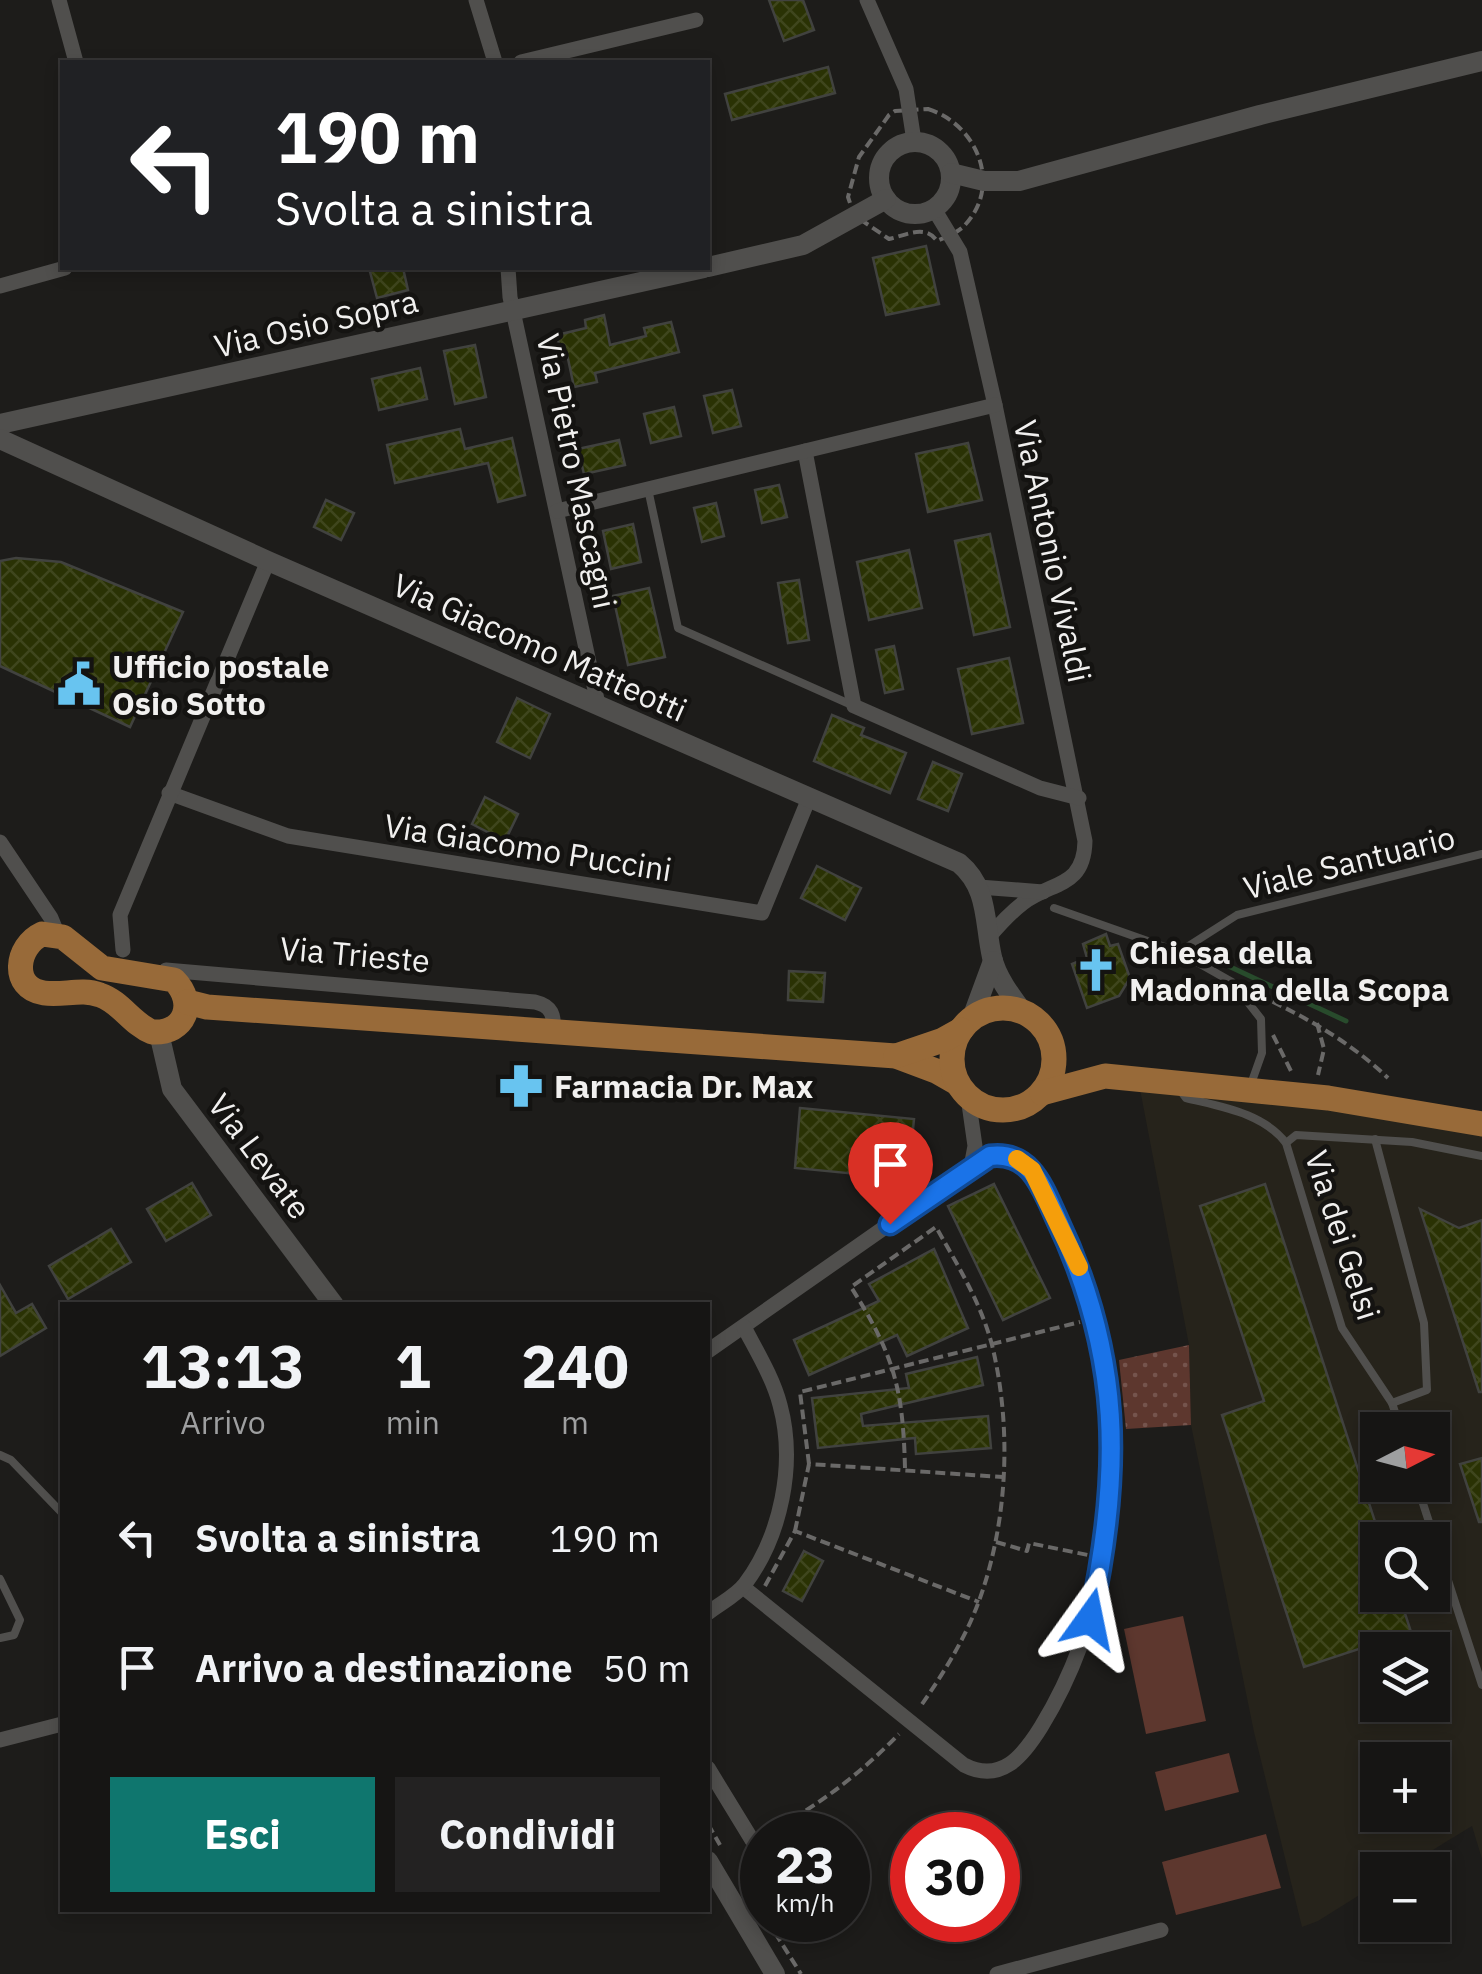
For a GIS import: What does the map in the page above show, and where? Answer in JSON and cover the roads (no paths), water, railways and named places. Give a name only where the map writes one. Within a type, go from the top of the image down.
[{"type":"main road","points":[[42,934],[58,935],[102,968],[174,980],[187,1002],[182,1022],[159,1033],[146,1030],[100,994],[38,992],[10,970],[30,941],[42,934]]},
{"type":"main road","name":"Via Trieste","points":[[187,1002],[207,1007],[896,1056]]},
{"type":"main road","points":[[896,1056],[943,1040],[1000,1008],[1023,1012],[1041,1024],[1052,1043],[1054,1069],[1042,1093]]},
{"type":"main road","points":[[962,1090],[952,1056],[966,1024]]},
{"type":"main road","points":[[1052,1043],[1106,1076]]},
{"type":"main road","points":[[896,1056],[936,1070],[985,1108],[1006,1111],[1026,1106],[1042,1093],[1106,1076],[1250,1088],[1413,1110],[1482,1124]]},
{"type":"street","points":[[59,0],[75,60]]},
{"type":"street","points":[[476,0],[494,60]]},
{"type":"street","points":[[867,0],[906,89],[914,142]]},
{"type":"street","points":[[529,60],[696,20]]},
{"type":"street","points":[[951,172],[984,181],[1019,181],[1260,115],[1482,61]]},
{"type":"street","points":[[914,142],[924,142],[942,154],[951,172],[948,193],[934,209],[924,213],[903,212],[886,199],[879,178],[885,157],[903,144],[914,142]]},
{"type":"street","name":"Via Osio Sopra","points":[[710,266],[803,245],[886,199]]},
{"type":"street","name":"Via Antonio Vivaldi","points":[[934,209],[960,252],[1078,798],[1085,855],[1074,874],[1060,886],[1025,901],[990,938]]},
{"type":"street","points":[[0,286],[60,270]]},
{"type":"street","name":"Via Pietro Mascagni","points":[[508,270],[510,297],[598,704]]},
{"type":"street","name":"Via Osio Sopra","points":[[0,424],[692,270]]},
{"type":"street","points":[[557,511],[995,404]]},
{"type":"street","name":"Via Giacomo Matteotti","points":[[0,440],[959,863],[979,886]]},
{"type":"street","points":[[805,450],[854,706],[1040,788],[1078,798]]},
{"type":"street","points":[[169,792],[268,561]]},
{"type":"street","name":"Via Giacomo Puccini","points":[[169,792],[288,836],[762,913],[809,798]]},
{"type":"street","name":"Via Trieste","points":[[169,792],[120,914],[127,955],[152,969],[535,1002],[546,1004],[552,1011],[554,1032]]},
{"type":"street","points":[[0,842],[51,918],[58,935]]},
{"type":"street","points":[[1023,1012],[992,961],[979,886],[1043,892]]},
{"type":"street","points":[[966,1024],[992,961]]},
{"type":"street","name":"Via Levate","points":[[159,1033],[172,1089],[332,1302]]},
{"type":"street","points":[[962,1090],[975,1135],[971,1167]]},
{"type":"street","points":[[710,1351],[971,1167],[990,1156],[1007,1156],[1032,1170],[1076,1258],[1106,1367],[1112,1420],[1112,1491],[1104,1558],[1090,1619],[1065,1688],[1018,1760],[991,1773],[975,1770],[743,1587]]},
{"type":"street","points":[[710,1612],[743,1587],[769,1542],[783,1496],[786,1463],[780,1406],[772,1381],[744,1327]]},
{"type":"street","points":[[0,1740],[60,1725]]},
{"type":"street","points":[[710,1771],[740,1812]]},
{"type":"street","points":[[710,1863],[775,1974]]},
{"type":"street","points":[[997,1974],[1026,1970],[1161,1930]]},
{"type":"lane","points":[[648,489],[678,628],[854,706]]},
{"type":"lane","name":"Viale Santuario","points":[[1178,952],[1237,915],[1482,854]]},
{"type":"lane","points":[[1054,908],[1178,952],[1232,982],[1261,1019],[1262,1053],[1250,1088]]},
{"type":"lane","name":"Via dei Gelsi","points":[[1175,1082],[1186,1098],[1258,1119],[1274,1128],[1286,1143],[1342,1328],[1395,1412]]},
{"type":"lane","points":[[1286,1143],[1296,1135],[1375,1139],[1482,1156]]},
{"type":"lane","points":[[1375,1139],[1424,1324],[1427,1390],[1392,1403]]},
{"type":"lane","points":[[0,1455],[11,1460],[60,1511]]},
{"type":"lane","points":[[1423,1502],[1482,1685]]},
{"type":"lane","points":[[0,1579],[20,1620],[14,1635],[0,1638]]},
{"type":"waterway","points":[[1222,963],[1346,1021]]},
{"type":"place","name":"Ufficio postale Osio Sotto","points":[[79,684]]},
{"type":"place","name":"Chiesa della Madonna della Scopa","points":[[1096,970]]},
{"type":"place","name":"Farmacia Dr. Max","points":[[521,1086]]}]
